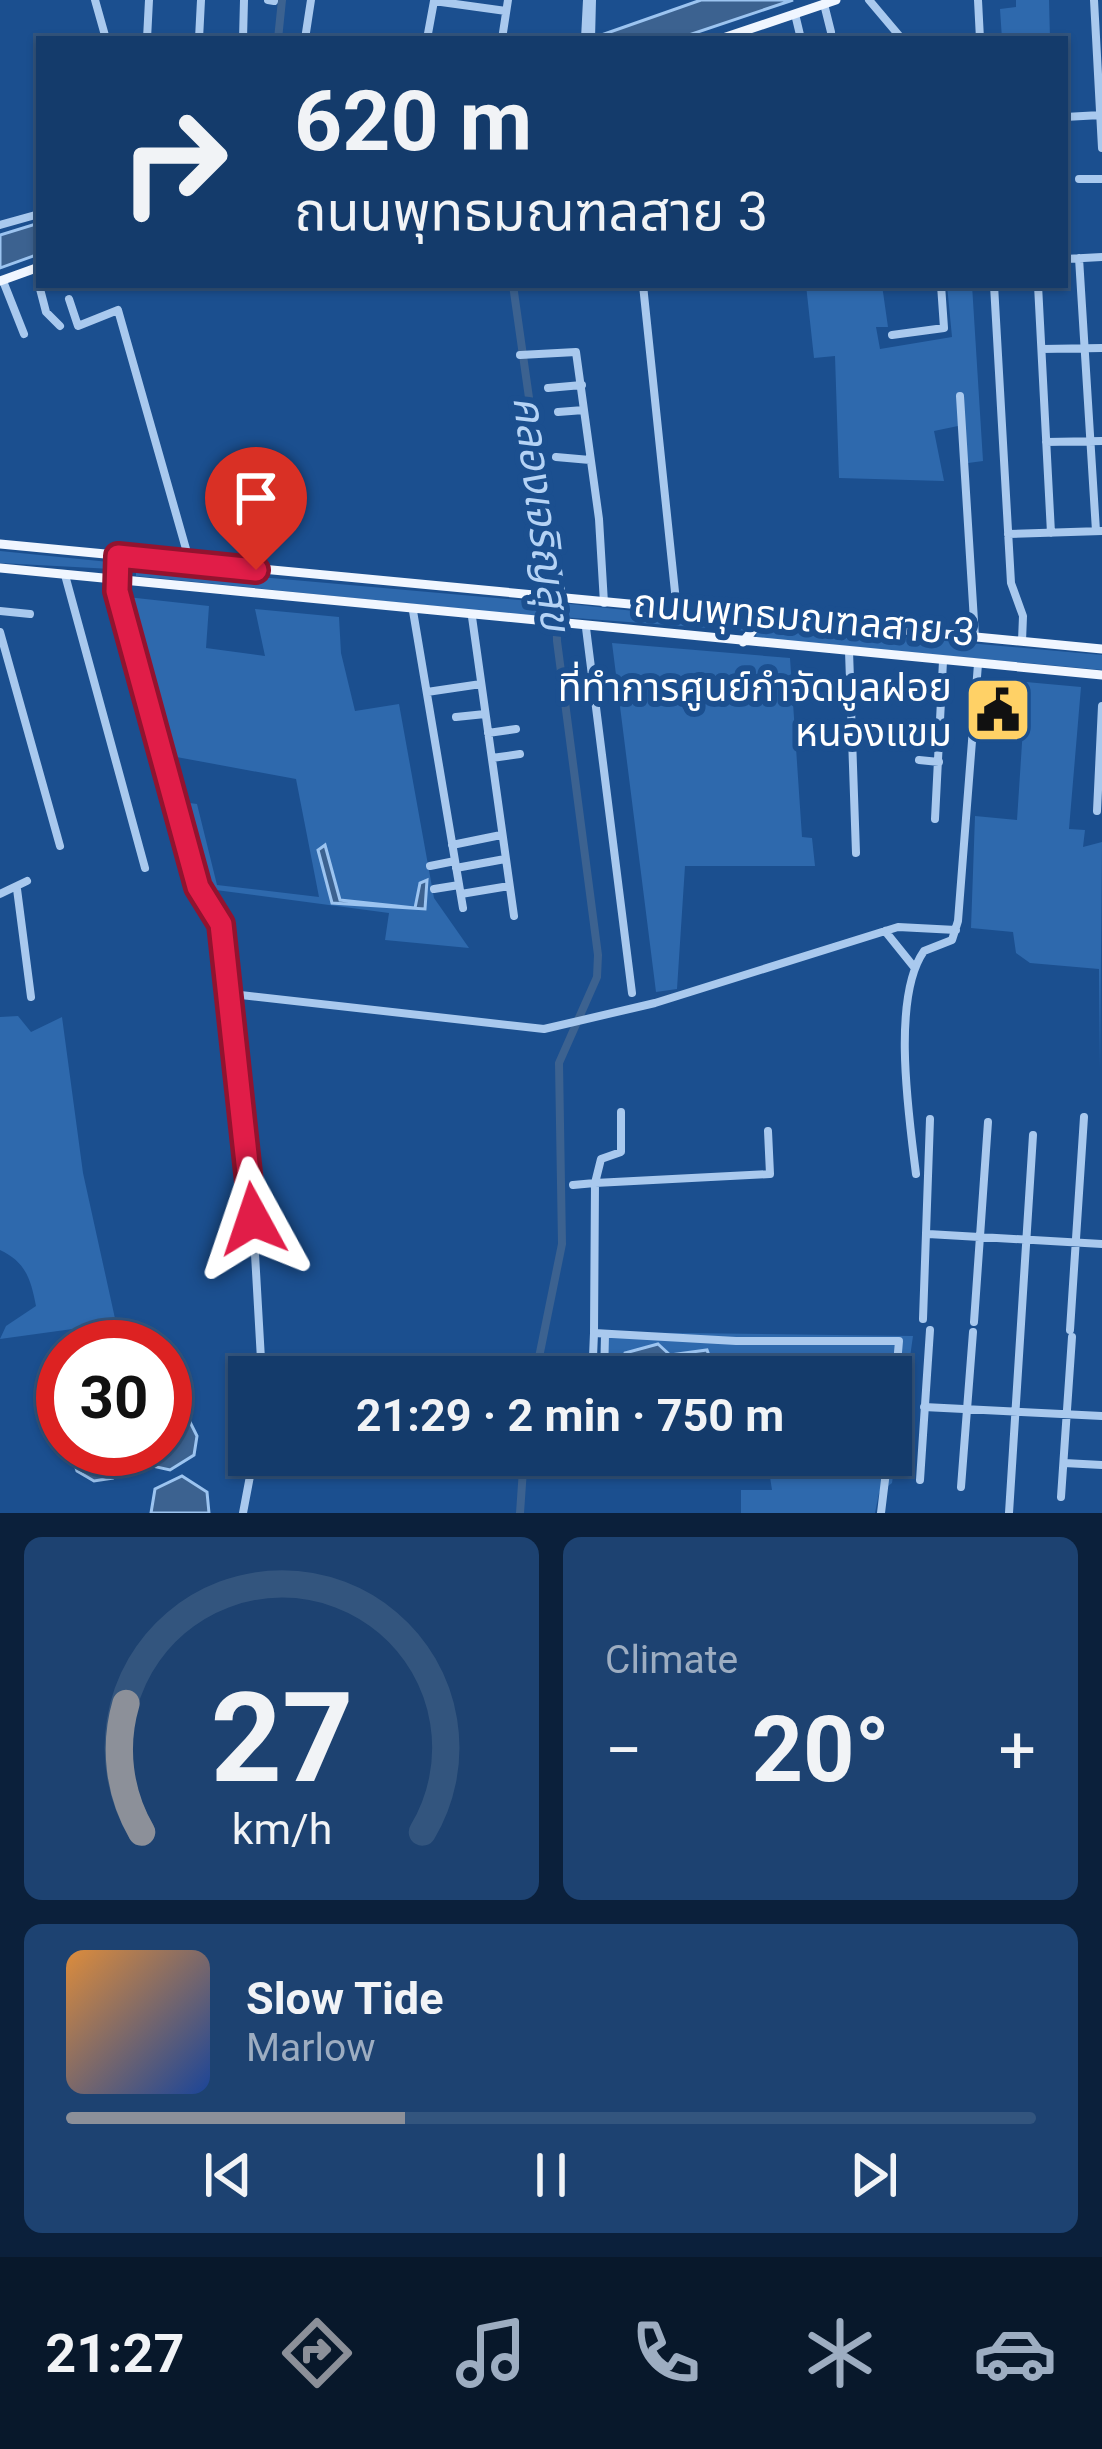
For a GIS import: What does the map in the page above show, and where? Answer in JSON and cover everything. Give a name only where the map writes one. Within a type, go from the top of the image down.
[{"type":"main road","points":[[729,36],[830,2]]},
{"type":"main road","points":[[2,281],[36,268]]},
{"type":"main road","name":"ถนนพุทธมณฑลสาย 3","points":[[0,544],[1102,649]]},
{"type":"main road","points":[[117,580],[118,556]]},
{"type":"main road","name":"ถนนพุทธมณฑลสาย 3","points":[[0,568],[1102,675]]},
{"type":"main road","points":[[742,642],[753,630],[745,615]]},
{"type":"street","points":[[95,0],[105,36]]},
{"type":"street","points":[[147,36],[148,0]]},
{"type":"street","points":[[199,36],[201,0]]},
{"type":"street","points":[[243,36],[244,0]]},
{"type":"street","points":[[305,36],[311,0]]},
{"type":"street","points":[[428,36],[434,0],[506,11]]},
{"type":"street","points":[[502,36],[508,0]]},
{"type":"street","points":[[588,36],[590,0]]},
{"type":"street","points":[[869,0],[899,36]]},
{"type":"street","points":[[978,0],[980,36]]},
{"type":"street","points":[[1094,0],[1102,148]]},
{"type":"street","points":[[830,2],[831,32]]},
{"type":"street","points":[[795,14],[800,36]]},
{"type":"street","points":[[1068,117],[1101,115]]},
{"type":"street","points":[[1079,179],[1102,179]]},
{"type":"street","points":[[0,225],[36,215]]},
{"type":"street","points":[[1068,259],[1102,257]]},
{"type":"street","points":[[1008,534],[1099,531],[1097,441],[1079,258]]},
{"type":"street","points":[[2,281],[24,334]]},
{"type":"street","points":[[40,288],[46,312],[60,326]]},
{"type":"street","points":[[644,288],[677,612]]},
{"type":"street","points":[[892,335],[944,328],[941,288]]},
{"type":"street","points":[[994,288],[1008,534],[1022,641]]},
{"type":"street","points":[[1038,288],[1051,532]]},
{"type":"street","points":[[69,299],[78,326],[118,310],[190,563]]},
{"type":"street","points":[[1042,350],[1102,348]]},
{"type":"street","points":[[524,355],[575,350],[603,604]]},
{"type":"street","points":[[548,388],[582,385]]},
{"type":"street","points":[[960,396],[977,602],[975,637]]},
{"type":"street","points":[[558,412],[584,410]]},
{"type":"street","points":[[1046,442],[1097,441]]},
{"type":"street","points":[[556,458],[590,460]]},
{"type":"street","points":[[549,505],[558,599]]},
{"type":"street","points":[[64,575],[145,868]]},
{"type":"street","points":[[117,580],[119,606],[198,887],[221,924],[232,994],[260,1356]]},
{"type":"street","points":[[413,610],[463,908]]},
{"type":"street","points":[[0,611],[30,614]]},
{"type":"street","points":[[472,617],[514,916]]},
{"type":"street","points":[[586,628],[632,993]]},
{"type":"street","points":[[0,632],[60,846]]},
{"type":"street","points":[[849,651],[856,853]]},
{"type":"street","points":[[935,819],[944,661]]},
{"type":"street","points":[[916,1174],[906,1060],[914,967],[924,951],[952,940],[956,930],[978,664]]},
{"type":"street","points":[[427,692],[481,684]]},
{"type":"street","points":[[1097,811],[1102,706]]},
{"type":"street","points":[[456,717],[485,714]]},
{"type":"street","points":[[908,726],[939,740]]},
{"type":"street","points":[[488,733],[517,729]]},
{"type":"street","points":[[492,758],[520,754]]},
{"type":"street","points":[[919,760],[939,762]]},
{"type":"street","points":[[452,845],[501,836]]},
{"type":"street","points":[[430,866],[505,859]]},
{"type":"street","points":[[0,894],[27,881]]},
{"type":"street","points":[[434,889],[509,886]]},
{"type":"street","points":[[17,889],[32,997]]},
{"type":"street","points":[[232,994],[530,1029],[583,1022],[885,931],[956,930]]},
{"type":"street","points":[[885,931],[914,967]]},
{"type":"street","points":[[602,1356],[596,1183],[601,1159],[621,1152],[621,1112]]},
{"type":"street","points":[[1061,1497],[1084,1117]]},
{"type":"street","points":[[923,1319],[930,1119]]},
{"type":"street","points":[[961,1487],[988,1122]]},
{"type":"street","points":[[573,1185],[770,1174],[768,1131]]},
{"type":"street","points":[[1010,1509],[1033,1135]]},
{"type":"street","points":[[928,1234],[1102,1244]]},
{"type":"street","points":[[920,1480],[930,1330]]},
{"type":"street","points":[[592,1356],[600,1334]]},
{"type":"street","points":[[600,1334],[898,1341],[897,1356]]},
{"type":"street","points":[[924,1407],[1102,1416]]},
{"type":"street","points":[[1064,1463],[1102,1466]]},
{"type":"street","points":[[244,1513],[250,1476]]},
{"type":"street","points":[[881,1513],[885,1476]]},
{"type":"shaded area","points":[[701,0],[793,0],[686,36],[599,36]]},
{"type":"shaded area","points":[[1016,0],[1049,0],[1050,36],[1002,36],[1000,9],[1016,7]]},
{"type":"shaded area","points":[[36,224],[36,255],[0,268],[0,235]]},
{"type":"shaded area","points":[[806,288],[882,288],[888,327],[876,327],[880,349],[952,337],[947,288],[972,288],[983,461],[968,463],[958,426],[934,431],[944,481],[839,478],[835,356],[814,358]]},
{"type":"shaded area","points":[[0,551],[109,562],[112,569],[0,563]]},
{"type":"shaded area","points":[[136,566],[553,603],[552,618],[136,576]]},
{"type":"shaded area","points":[[127,597],[209,606],[206,648],[265,656],[255,609],[339,617],[341,653],[355,711],[399,704],[434,898],[469,948],[385,940],[389,913],[208,889],[182,802],[197,804],[217,885],[319,897],[296,779],[171,756]]},
{"type":"shaded area","points":[[561,603],[744,623],[749,631],[561,617]]},
{"type":"shaded area","points":[[757,624],[1102,655],[1102,670],[756,638]]},
{"type":"shaded area","points":[[612,643],[790,658],[802,837],[812,838],[815,866],[685,866],[677,989],[656,992]]},
{"type":"shaded area","points":[[1026,682],[1081,687],[1069,829],[1085,830],[1083,847],[1102,842],[1100,1070],[1099,969],[1030,963],[1016,953],[1013,932],[971,928],[975,816],[1017,820]]},
{"type":"shaded area","points":[[325,845],[340,900],[415,908],[420,883],[427,880],[425,909],[332,903],[318,850]]},
{"type":"shaded area","points":[[18,1016],[31,1032],[62,1017],[83,1173],[115,1320],[36,1320],[36,1334],[0,1339],[6,1326],[36,1306],[26,1273],[0,1250],[0,1017]]},
{"type":"shaded area","points":[[602,1332],[913,1336],[910,1356],[710,1356],[700,1350],[670,1355],[658,1344],[633,1356],[601,1356]]},
{"type":"shaded area","points":[[658,1344],[670,1355],[707,1350],[709,1356],[624,1356]]},
{"type":"shaded area","points":[[192,1426],[197,1436],[192,1456]]},
{"type":"shaded area","points":[[182,1476],[207,1492],[209,1513],[151,1513],[155,1489]]},
{"type":"shaded area","points":[[893,1476],[892,1483],[879,1493],[875,1513],[741,1513],[741,1490],[772,1490],[770,1477]]},
{"type":"waterway","points":[[278,36],[282,0]]},
{"type":"waterway","name":"คลองเจริญสุข","points":[[513,288],[556,588],[557,641],[598,955],[597,977],[559,1063],[562,1244],[539,1356]]},
{"type":"waterway","name":"คลองเจริญสุข","points":[[520,1513],[523,1476]]},
{"type":"place","name":"ที่ทำการศูนย์กำจัดมูลฝอย หนองแขม","points":[[998,710]]},
{"type":"route","points":[[253,1219],[221,924],[198,887],[117,591],[118,556],[256,570]]}]
